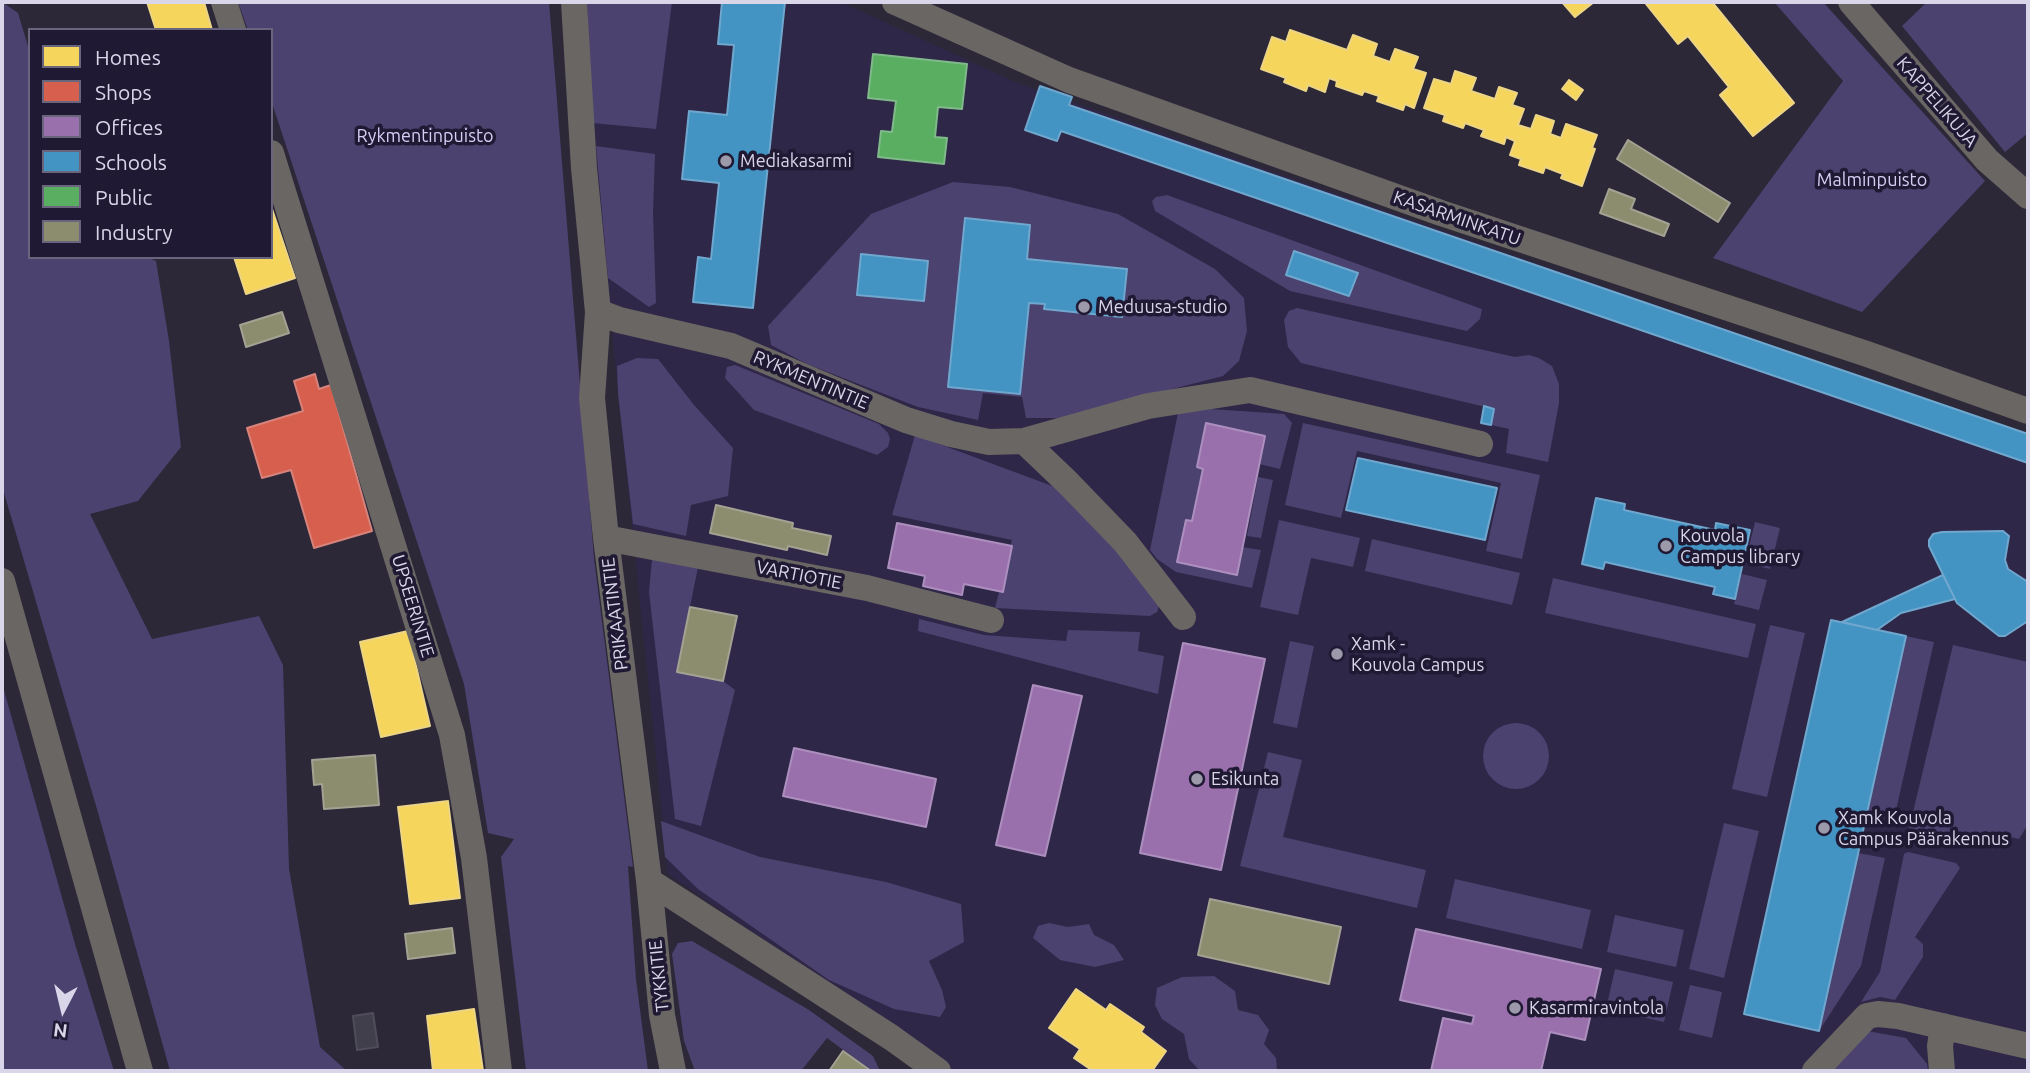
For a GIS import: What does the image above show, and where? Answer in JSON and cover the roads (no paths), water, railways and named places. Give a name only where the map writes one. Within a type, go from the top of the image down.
[{"type":"street","points":[[224,2],[232,28]]},
{"type":"street","name":"PRIKAATINTIE","points":[[574,2],[584,168],[598,312],[593,398],[606,537],[649,881]]},
{"type":"street","name":"KASARMINKATU","points":[[895,2],[1069,80],[1441,213],[1867,354],[2028,411]]},
{"type":"street","name":"KAPPELIKUJA","points":[[1851,2],[1987,160],[2028,196]]},
{"type":"street","name":"UPSEERINTIE","points":[[273,159],[453,735],[474,858],[499,1071]]},
{"type":"street","name":"RYKMENTINTIE","points":[[598,312],[619,320],[731,346],[906,420],[989,442],[1024,441],[1148,406],[1250,390],[1480,443]]},
{"type":"street","points":[[1024,441],[1125,542],[1183,617]]},
{"type":"street","name":"VARTIOTIE","points":[[606,537],[867,589],[991,620]]},
{"type":"street","points":[[2,581],[140,1071]]},
{"type":"street","points":[[649,881],[892,1038],[938,1071]]},
{"type":"street","name":"TYKKITIE","points":[[649,881],[662,1015],[673,1071]]},
{"type":"street","points":[[1815,1071],[1867,1016],[1878,1014],[1898,1016],[2028,1046]]},
{"type":"street","points":[[1942,1071],[1940,1046],[1943,1026]]},
{"type":"place","name":"Mediakasarmi","points":[[726,161]]},
{"type":"place","name":"Meduusa-studio","points":[[1084,307]]},
{"type":"place","name":"Kouvola Campus library","points":[[1666,546]]},
{"type":"place","name":"Xamk - Kouvola Campus","points":[[1337,654]]},
{"type":"place","name":"Esikunta","points":[[1197,779]]},
{"type":"place","name":"Xamk Kouvola Campus Päärakennus","points":[[1824,828]]},
{"type":"place","name":"Kasarmiravintola","points":[[1515,1008]]},
{"type":"park label","name":"Rykmentinpuisto","points":[[425,136]]},
{"type":"park label","name":"Malminpuisto","points":[[1872,180]]}]
